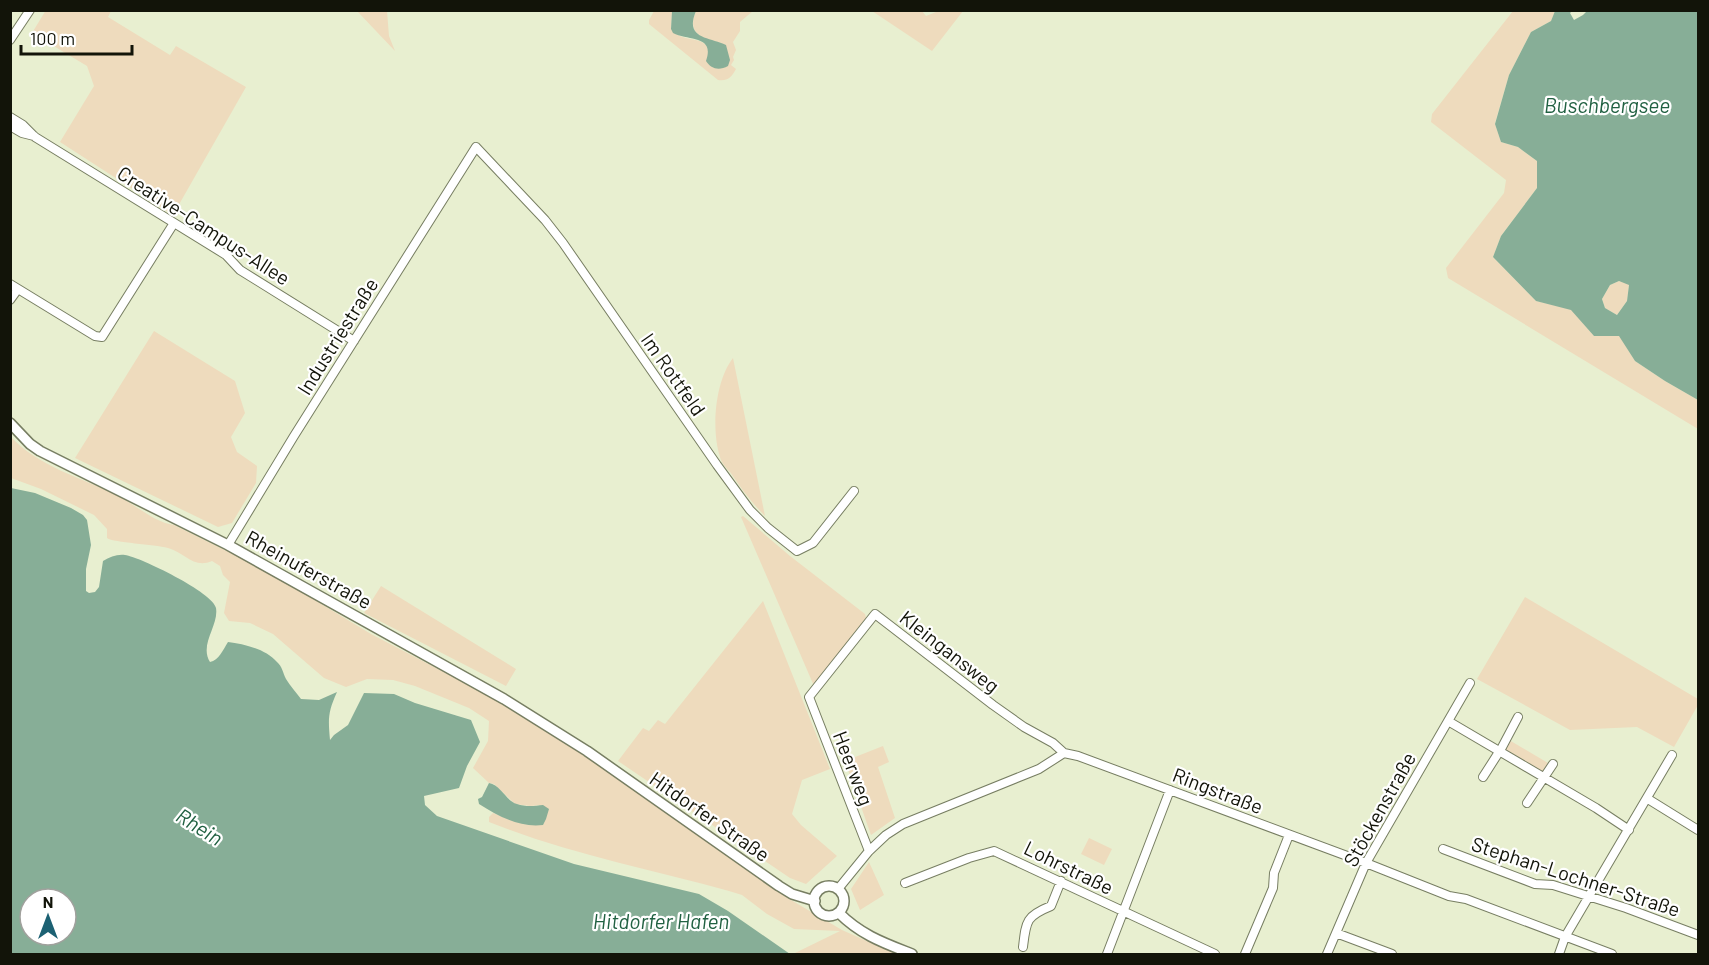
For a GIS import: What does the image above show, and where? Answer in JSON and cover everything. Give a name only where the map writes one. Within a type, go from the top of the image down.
[{"type":"street","points":[[10,40],[30,10]]},
{"type":"street","name":"Creative-Campus-Allee","points":[[10,117],[23,125],[35,137],[226,255],[240,270],[354,341]]},
{"type":"street","name":"Creative-Campus-Allee","points":[[10,126],[35,137]]},
{"type":"street","name":"Industriestraße","points":[[228,545],[476,147]]},
{"type":"street","name":"Im Rottfeld","points":[[476,147],[545,220],[563,243],[717,465],[750,510],[768,528],[797,551],[813,543],[854,491]]},
{"type":"street","points":[[10,300],[14,287],[95,336],[102,337],[174,223]]},
{"type":"street","name":"Rheinuferstraße","points":[[10,423],[40,451],[228,545],[504,699],[589,753]]},
{"type":"street","name":"Kleingansweg","points":[[809,697],[875,614],[993,705],[1024,727],[1053,743],[1064,753]]},
{"type":"street","name":"Stöckenstraße","points":[[1327,954],[1366,863],[1470,683]]},
{"type":"street","name":"Heerweg","points":[[809,697],[869,851]]},
{"type":"street","points":[[1483,777],[1518,717]]},
{"type":"street","points":[[1448,721],[1596,808],[1629,830]]},
{"type":"street","name":"Hitdorfer Straße","points":[[589,753],[779,886],[792,894],[814,901]]},
{"type":"street","points":[[838,889],[869,851],[886,835],[903,824],[1039,769],[1064,753]]},
{"type":"street","name":"Ringstraße","points":[[1064,753],[1078,756],[1449,896],[1466,899],[1612,954]]},
{"type":"street","points":[[1559,954],[1565,937],[1672,755]]},
{"type":"street","points":[[1527,803],[1552,764]]},
{"type":"street","points":[[1107,954],[1170,790]]},
{"type":"street","points":[[1648,799],[1698,830]]},
{"type":"street","points":[[1245,954],[1273,888],[1274,873],[1289,835]]},
{"type":"street","name":"Stephan-Lochner-Straße","points":[[1443,849],[1535,884],[1553,885],[1626,908],[1698,935]]},
{"type":"street","name":"Lohrstraße","points":[[905,883],[969,858],[994,851],[1215,954]]},
{"type":"street","points":[[1023,947],[1025,928],[1029,919],[1035,912],[1051,906],[1061,881]]},
{"type":"street","points":[[829,887],[838,889],[844,898],[839,913],[824,915],[815,907],[814,901],[818,892],[829,887]]},
{"type":"street","points":[[839,913],[862,932],[912,954]]},
{"type":"street","points":[[1336,933],[1392,954]]},
{"type":"shaded area","points":[[46,10],[111,11],[108,17],[170,55],[176,46],[246,87],[173,215],[60,142],[94,86],[87,66],[32,33]]},
{"type":"shaded area","points":[[357,11],[387,11],[389,36],[395,51]]},
{"type":"shaded area","points":[[654,11],[672,11],[671,29],[678,35],[704,43],[708,54],[721,43],[708,40],[698,34],[693,25],[696,11],[753,11],[740,22],[740,31],[733,42],[736,50],[731,65],[736,69],[732,75],[727,79],[718,80],[649,24]]},
{"type":"shaded area","points":[[872,11],[922,11],[926,16],[936,12],[934,11],[963,11],[932,51]]},
{"type":"shaded area","points":[[1513,11],[1555,11],[1551,21],[1531,32],[1509,75],[1495,123],[1501,142],[1518,147],[1537,161],[1537,188],[1501,236],[1493,257],[1536,301],[1571,309],[1594,336],[1619,335],[1635,361],[1698,400],[1698,429],[1448,278],[1446,268],[1504,193],[1506,180],[1431,122],[1432,114]]},
{"type":"shaded area","points":[[1619,281],[1629,284],[1627,301],[1617,315],[1605,308],[1602,299],[1610,285]]},
{"type":"shaded area","points":[[154,331],[235,381],[245,413],[231,437],[237,452],[257,466],[256,483],[232,523],[218,527],[75,458]]},
{"type":"shaded area","points":[[733,358],[765,516],[724,465],[717,446],[716,406],[722,379]]},
{"type":"shaded area","points":[[10,436],[21,447],[47,464],[116,495],[151,517],[174,525],[265,570],[371,634],[507,705],[627,783],[791,900],[842,930],[896,954],[797,954],[795,953],[840,931],[794,929],[767,914],[742,895],[578,852],[489,822],[489,817],[493,813],[511,820],[543,805],[515,804],[473,768],[488,741],[489,721],[469,708],[415,686],[393,680],[367,679],[346,687],[324,678],[273,634],[250,623],[229,621],[224,613],[230,582],[223,575],[220,566],[212,561],[195,562],[168,548],[111,540],[107,538],[107,529],[94,515],[41,489],[11,478]]},
{"type":"shaded area","points":[[743,516],[865,614],[866,618],[814,686],[741,517]]},
{"type":"shaded area","points":[[381,586],[516,669],[506,686],[364,613]]},
{"type":"shaded area","points":[[1525,597],[1698,699],[1698,705],[1674,747],[1637,727],[1570,730],[1477,679]]},
{"type":"shaded area","points":[[763,601],[830,769],[802,780],[792,814],[801,825],[837,856],[806,884],[790,878],[618,761],[643,728],[649,731],[658,720],[665,724]]},
{"type":"shaded area","points":[[1509,740],[1548,763],[1543,772],[1503,750]]},
{"type":"shaded area","points":[[883,746],[889,762],[878,767],[895,818],[871,835],[845,761]]},
{"type":"shaded area","points":[[1089,838],[1112,849],[1104,865],[1081,854]]},
{"type":"shaded area","points":[[869,862],[884,895],[860,910],[851,889]]},
{"type":"water","points":[[672,11],[696,11],[693,27],[700,36],[726,45],[730,60],[728,66],[718,69],[708,64],[706,61],[707,47],[704,43],[673,33],[671,29]]},
{"type":"water","name":"Buschbergsee","points":[[1555,11],[1572,11],[1570,13],[1574,20],[1587,11],[1698,11],[1698,400],[1635,361],[1619,336],[1594,336],[1571,310],[1536,301],[1493,257],[1501,236],[1537,188],[1537,161],[1518,147],[1501,142],[1495,124],[1509,75],[1531,32],[1551,21]],"holes":[[[1619,281],[1629,285],[1627,301],[1617,315],[1605,308],[1602,299],[1610,285]]]},
{"type":"water","points":[[11,488],[35,493],[71,508],[87,520],[91,545],[86,569],[86,591],[89,593],[95,592],[99,587],[103,561],[114,556],[133,557],[190,585],[212,601],[216,608],[216,615],[207,648],[210,662],[218,657],[228,642],[241,644],[261,650],[272,657],[301,699],[319,700],[337,692],[329,715],[330,740],[348,725],[364,693],[394,694],[415,703],[471,720],[480,742],[467,766],[459,788],[424,796],[425,805],[437,816],[574,864],[699,894],[790,954],[11,954]]},
{"type":"water","points":[[489,783],[517,804],[543,805],[549,809],[543,825],[518,823],[479,804],[478,799],[482,797]]},
{"type":"water label","name":"Rhein","points":[[200,826]]},
{"type":"water label","name":"Hitdorfer Hafen","points":[[661,920]]}]
